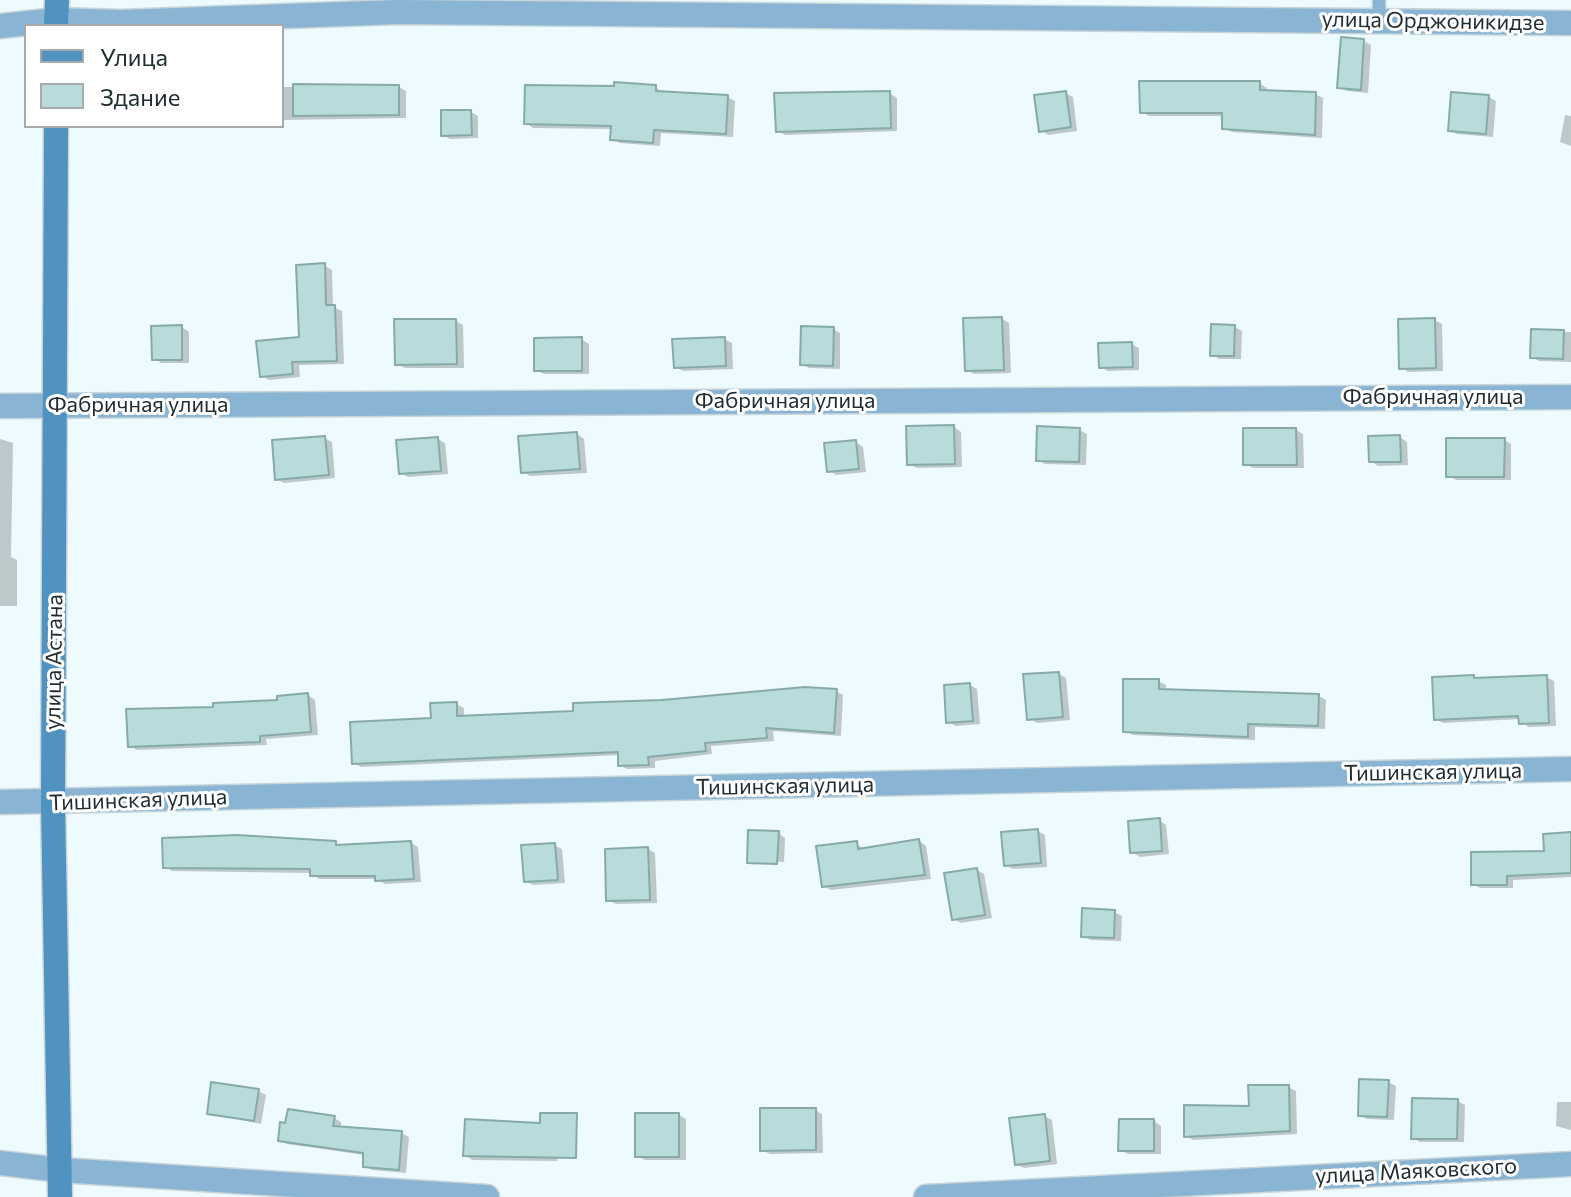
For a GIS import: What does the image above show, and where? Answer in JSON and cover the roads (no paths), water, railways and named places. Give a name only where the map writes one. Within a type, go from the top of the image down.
[{"type":"street","name":"улица Орджоникидзе","points":[[0,26],[56,15],[121,22],[398,12],[1379,10],[1571,23]]},
{"type":"street","name":"улица Астана","points":[[56,128],[53,803],[60,1197]]},
{"type":"street","name":"Фабричная улица","points":[[0,406],[1571,397]]},
{"type":"street","name":"Тишинская улица","points":[[0,802],[1571,769]]},
{"type":"street","points":[[0,1163],[60,1170],[487,1197]]},
{"type":"street","name":"улица Маяковского","points":[[926,1197],[1571,1164]]}]
